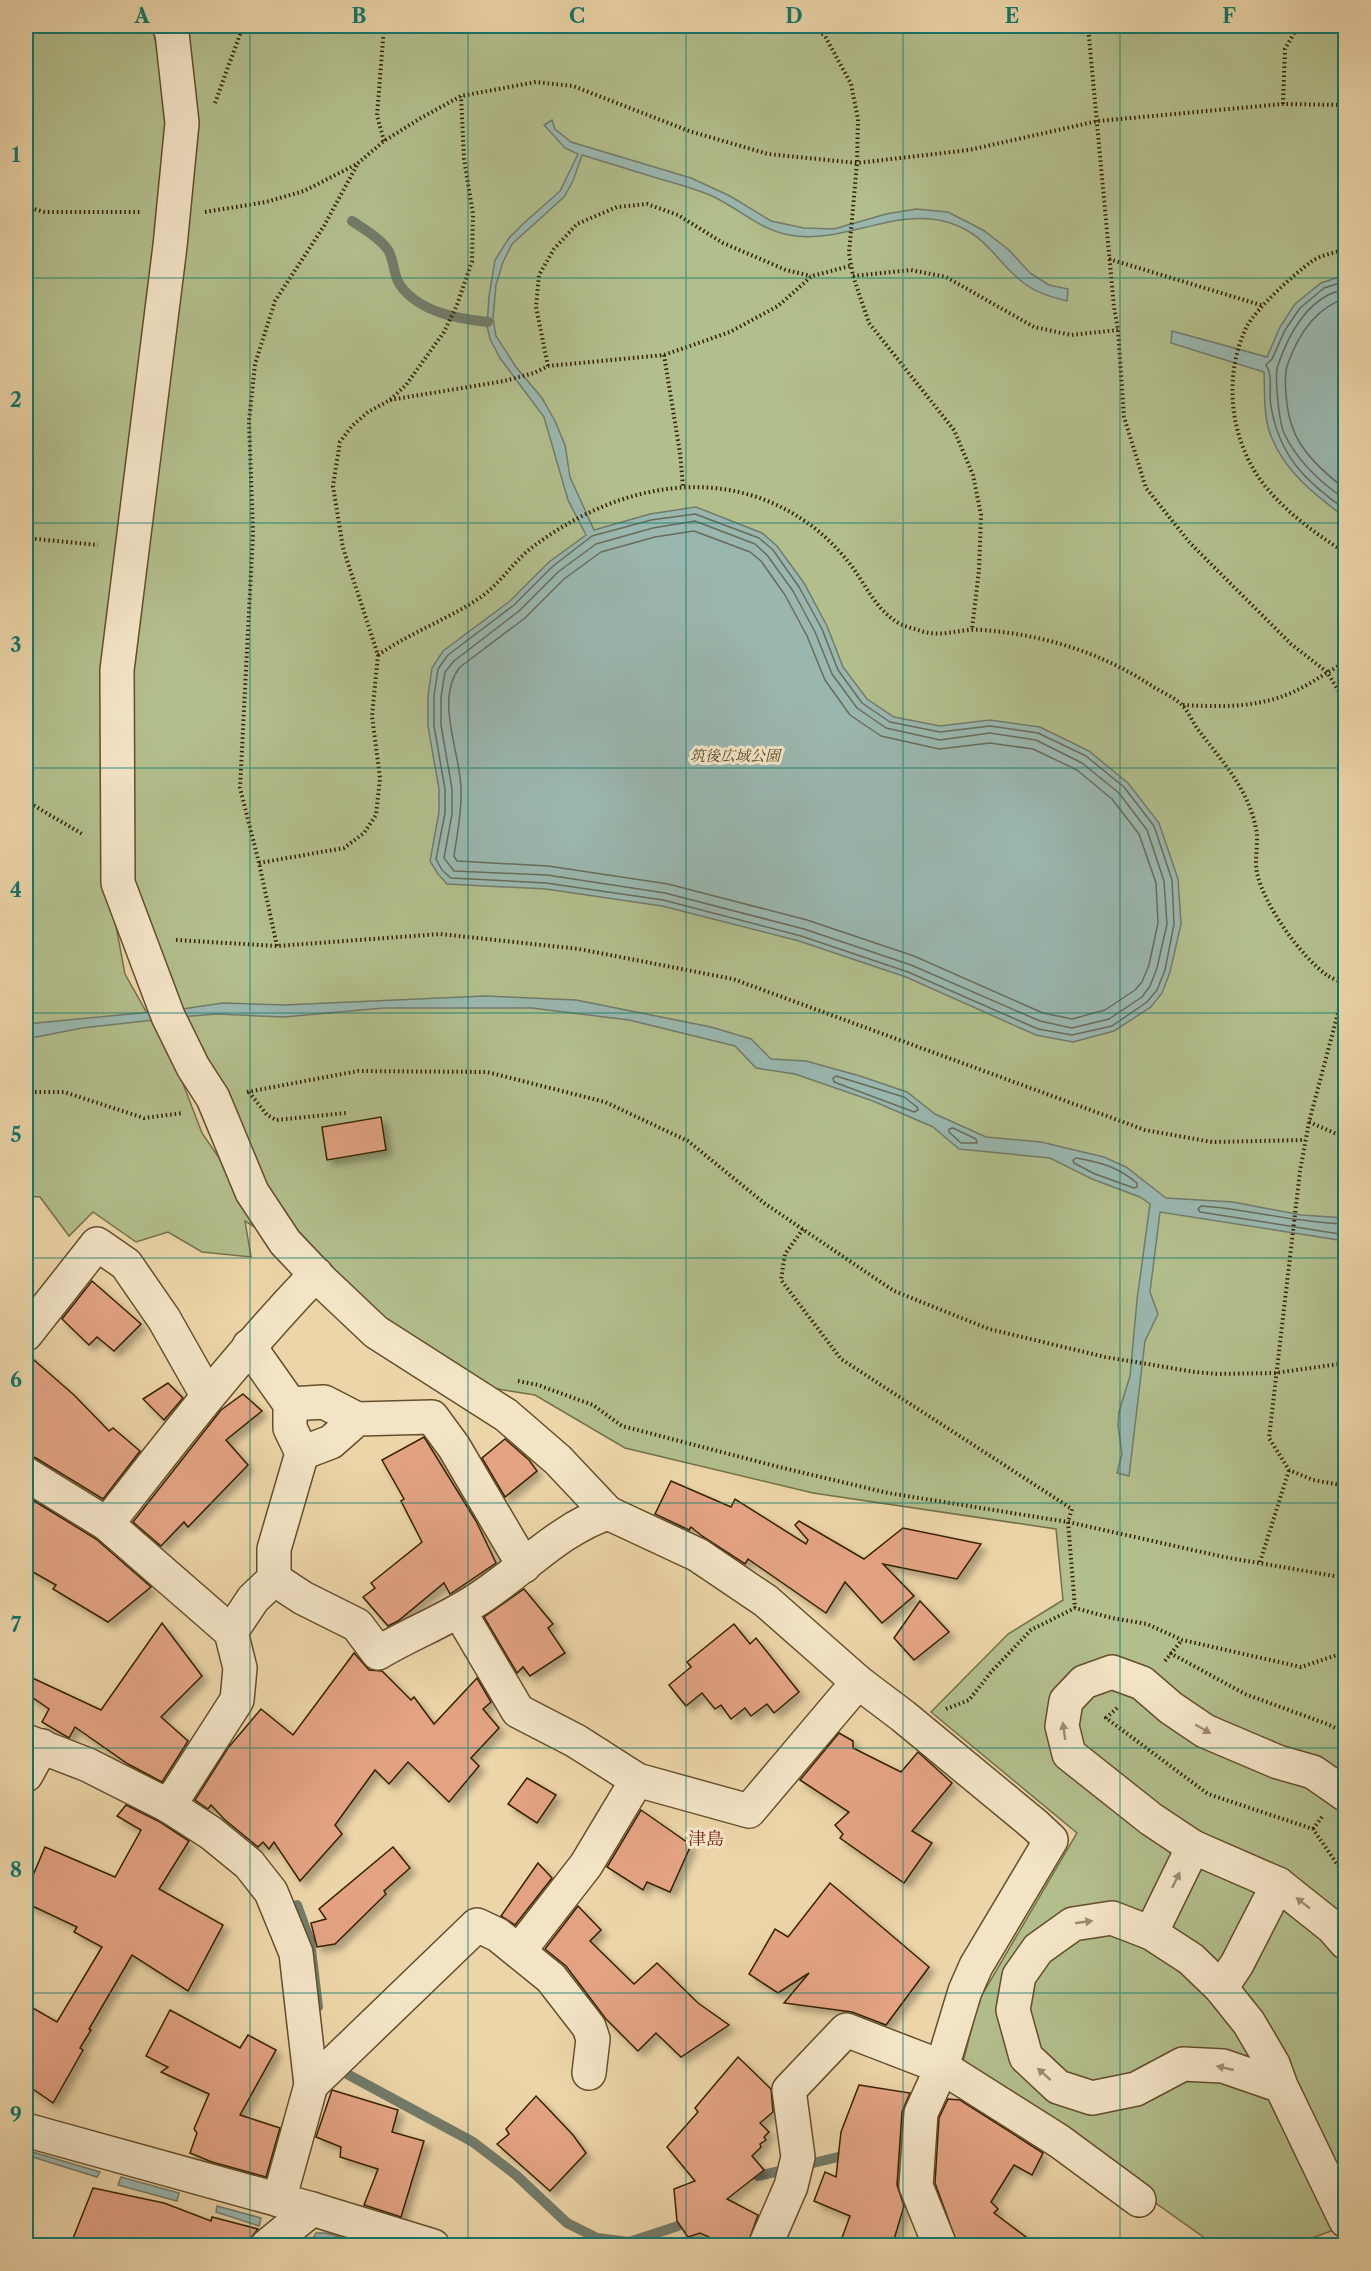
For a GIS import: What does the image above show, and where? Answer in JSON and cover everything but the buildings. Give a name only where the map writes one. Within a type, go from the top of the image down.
[{"type":"street","points":[[169,26],[172,33],[183,123],[117,670],[118,883],[168,1016],[193,1066],[213,1098],[252,1192],[285,1242],[316,1274],[376,1332],[506,1415],[558,1460],[608,1513],[698,1554],[766,1600],[858,1682],[903,1716],[1051,1840],[976,1966],[965,1991],[942,2067],[921,2114],[916,2186],[940,2246]]},
{"type":"street","points":[[26,1334],[98,1244],[126,1264],[164,1319],[207,1395]]},
{"type":"street","points":[[107,1524],[207,1395],[316,1274]]},
{"type":"street","points":[[231,1632],[253,1599],[274,1579],[274,1549],[302,1453],[290,1428],[290,1404],[249,1346]]},
{"type":"street","points":[[290,1404],[324,1402],[357,1419],[432,1418],[454,1447],[524,1566]]},
{"type":"street","points":[[302,1453],[331,1442],[357,1419]]},
{"type":"street","points":[[26,1474],[107,1524],[231,1632],[240,1668],[237,1700],[169,1806]]},
{"type":"street","points":[[274,1579],[303,1598],[357,1625],[378,1653],[412,1633],[443,1621],[571,1532],[594,1518],[608,1513]]},
{"type":"street","points":[[459,1611],[518,1711],[576,1741],[637,1780],[749,1811],[858,1682]]},
{"type":"street","points":[[1346,1795],[1313,1772],[1278,1762],[1205,1731],[1142,1683],[1112,1672],[1084,1682],[1066,1701],[1062,1726],[1069,1754],[1151,1819],[1193,1847],[1278,1884],[1332,1927],[1346,1943]]},
{"type":"street","points":[[26,1775],[34,1744],[88,1765],[169,1806],[211,1833],[249,1864],[271,1892],[296,1953],[311,2085],[279,2200]]},
{"type":"street","points":[[519,1951],[586,1864],[637,1780]]},
{"type":"street","points":[[1151,1933],[1193,1847]]},
{"type":"street","points":[[1221,1988],[1237,1964],[1278,1884]]},
{"type":"street","points":[[1281,2086],[1223,2066],[1183,2064],[1136,2089],[1092,2098],[1058,2087],[1026,2057],[1013,2010],[1019,1976],[1038,1949],[1073,1924],[1112,1918],[1151,1933],[1191,1959],[1221,1988],[1249,2023],[1273,2064],[1281,2086],[1346,2221]]},
{"type":"street","points":[[311,2085],[477,1925],[498,1935],[551,1978],[589,2027],[593,2039],[589,2073]]},
{"type":"street","points":[[765,2246],[791,2186],[798,2157],[789,2090],[846,2030],[942,2067],[1059,2141],[1139,2200]]},
{"type":"street","points":[[26,2130],[312,2208],[433,2246]]},
{"type":"street","points":[[267,2246],[312,2208]]},
{"type":"path","points":[[811,26],[825,36],[851,84],[858,119],[857,163],[849,253],[850,266],[869,323],[954,430],[973,475],[981,515],[979,570],[972,629]]},
{"type":"path","points":[[1088,26],[1098,121],[1099,163],[1118,330],[1125,417],[1146,488],[1190,543],[1291,644],[1327,672],[1346,703]]},
{"type":"path","points":[[1283,104],[1285,49],[1298,26]]},
{"type":"path","points":[[384,27],[377,116],[384,141]]},
{"type":"path","points":[[26,207],[45,212],[190,214],[266,202],[304,190],[357,164],[384,141],[461,96],[536,82],[573,86],[689,131],[768,154],[857,163],[969,150],[1098,121],[1283,104],[1346,105]]},
{"type":"path","points":[[259,863],[344,848],[364,833],[376,815],[380,778],[372,716],[378,655],[344,548],[333,486],[340,442],[351,426],[390,400],[406,385],[444,332],[458,305],[472,261],[473,214],[464,159],[461,96]]},
{"type":"path","points":[[277,946],[240,788],[253,533],[249,421],[255,364],[275,301],[324,226],[357,164]]},
{"type":"path","points":[[548,366],[536,307],[539,275],[554,249],[577,224],[617,207],[647,204],[678,215],[723,243],[786,270],[812,276]]},
{"type":"path","points":[[1346,249],[1313,260],[1276,292],[1248,325],[1233,367],[1232,401],[1243,447],[1265,485],[1305,527],[1346,553]]},
{"type":"path","points":[[1109,259],[1264,306]]},
{"type":"path","points":[[390,400],[504,381],[534,373],[548,366],[664,355],[730,332],[778,306],[812,276],[850,266]]},
{"type":"path","points":[[853,276],[911,270],[946,277],[1034,327],[1071,335],[1118,330]]},
{"type":"path","points":[[664,355],[683,486]]},
{"type":"path","points":[[378,655],[400,640],[480,598],[534,544],[595,509],[634,495],[683,486],[715,487],[764,499],[810,524],[846,559],[873,601],[898,623],[935,636],[972,629],[1020,633],[1079,648],[1140,678],[1183,705],[1197,728],[1231,770],[1246,800],[1256,829],[1257,873],[1276,919],[1328,976],[1345,984],[1305,1140],[1275,1373],[1269,1438],[1289,1470],[1313,1480],[1346,1486]]},
{"type":"path","points":[[26,538],[132,548]]},
{"type":"path","points":[[1183,705],[1217,707],[1262,703],[1294,692],[1346,662]]},
{"type":"path","points":[[26,801],[92,840]]},
{"type":"path","points":[[146,959],[165,940],[277,946],[440,934],[579,950],[733,979],[1145,1130],[1212,1142],[1305,1140]]},
{"type":"path","points":[[26,1092],[64,1092],[144,1118],[189,1112],[213,1098],[358,1071],[487,1072],[605,1102],[688,1141],[764,1203],[894,1292],[989,1329],[1105,1357],[1195,1372],[1275,1373],[1346,1363]]},
{"type":"path","points":[[249,1091],[267,1115],[276,1120],[346,1113]]},
{"type":"path","points":[[1310,1122],[1346,1138]]},
{"type":"path","points":[[803,1229],[785,1254],[781,1280],[841,1359],[1072,1509],[1068,1522],[1075,1608]]},
{"type":"path","points":[[517,1381],[538,1385],[593,1405],[622,1426],[888,1492],[1068,1522],[1224,1557],[1346,1578]]},
{"type":"path","points":[[1260,1562],[1289,1470]]},
{"type":"path","points":[[1170,1653],[1245,1694],[1346,1733]]},
{"type":"green space","points":[[26,26],[152,26],[163,74],[166,124],[104,863],[125,974],[175,1063],[202,1133],[275,1240],[245,1221],[251,1257],[202,1252],[168,1232],[136,1242],[93,1212],[69,1236],[40,1197],[26,1196]]},
{"type":"green space","name":"筑後広域公園","points":[[180,26],[1345,26],[1345,2226],[1293,2245],[1222,2246],[1212,2243],[962,2066],[979,2000],[1077,1833],[931,1712],[1008,1634],[1063,1600],[1056,1529],[813,1493],[625,1448],[535,1395],[491,1388],[391,1331],[285,1235],[127,887],[121,817]]},
{"type":"water","points":[[552,120],[555,129],[571,142],[691,178],[730,196],[771,221],[804,228],[834,229],[886,214],[916,209],[948,212],[983,230],[1009,250],[1030,273],[1049,285],[1068,289],[1067,301],[1035,290],[1015,276],[982,241],[961,227],[947,222],[908,219],[829,235],[809,237],[789,235],[768,228],[706,193],[582,155],[573,181],[564,197],[512,244],[503,262],[496,285],[493,318],[496,336],[516,367],[542,398],[555,421],[565,445],[570,477],[594,530],[650,514],[696,507],[762,533],[777,546],[804,583],[827,626],[843,667],[867,699],[894,717],[940,726],[990,720],[1040,727],[1089,751],[1128,783],[1159,823],[1178,879],[1181,924],[1170,972],[1162,993],[1151,1007],[1114,1031],[1073,1042],[1036,1035],[906,977],[799,941],[662,906],[546,889],[447,884],[438,874],[430,861],[439,812],[439,789],[428,726],[428,696],[432,668],[443,651],[510,601],[549,562],[586,535],[568,500],[544,417],[500,358],[490,339],[487,326],[495,260],[509,238],[560,191],[578,154],[565,148],[544,125]]},
{"type":"water","points":[[1346,275],[1345,517],[1302,482],[1277,449],[1267,421],[1264,372],[1171,343],[1172,331],[1267,357],[1280,327],[1295,304],[1321,283]]},
{"type":"water","points":[[485,996],[576,1000],[711,1027],[751,1039],[771,1059],[806,1061],[907,1092],[935,1114],[986,1137],[1041,1142],[1104,1157],[1126,1167],[1166,1198],[1233,1202],[1301,1215],[1345,1218],[1345,1241],[1160,1212],[1150,1292],[1158,1314],[1145,1341],[1129,1476],[1117,1473],[1122,1454],[1118,1426],[1119,1412],[1130,1376],[1137,1300],[1150,1204],[1140,1197],[1092,1179],[1050,1158],[959,1149],[933,1127],[873,1101],[795,1074],[756,1068],[735,1046],[629,1020],[532,1008],[384,1008],[284,1017],[216,1014],[82,1028],[26,1039],[26,1024],[223,1003],[284,1005]]},
{"type":"water","points":[[26,2150],[100,2172],[97,2177],[26,2155]]},
{"type":"water","points":[[121,2177],[179,2193],[177,2201],[118,2185]]},
{"type":"water","points":[[217,2206],[261,2218],[259,2226],[216,2212]]},
{"type":"water","points":[[316,2233],[326,2233],[366,2245],[346,2245],[320,2240],[314,2237]]},
{"type":"waterway","points":[[352,221],[385,246],[400,285],[418,302],[452,316],[488,322]]},
{"type":"waterway","points":[[297,1905],[310,1941],[318,2007]]},
{"type":"waterway","points":[[337,2064],[347,2074],[473,2142],[516,2175],[567,2223],[597,2238],[629,2242],[678,2226]]},
{"type":"waterway","points":[[758,2176],[851,2154]]},
{"type":"district","name":"津島","points":[[706,1839]]}]
